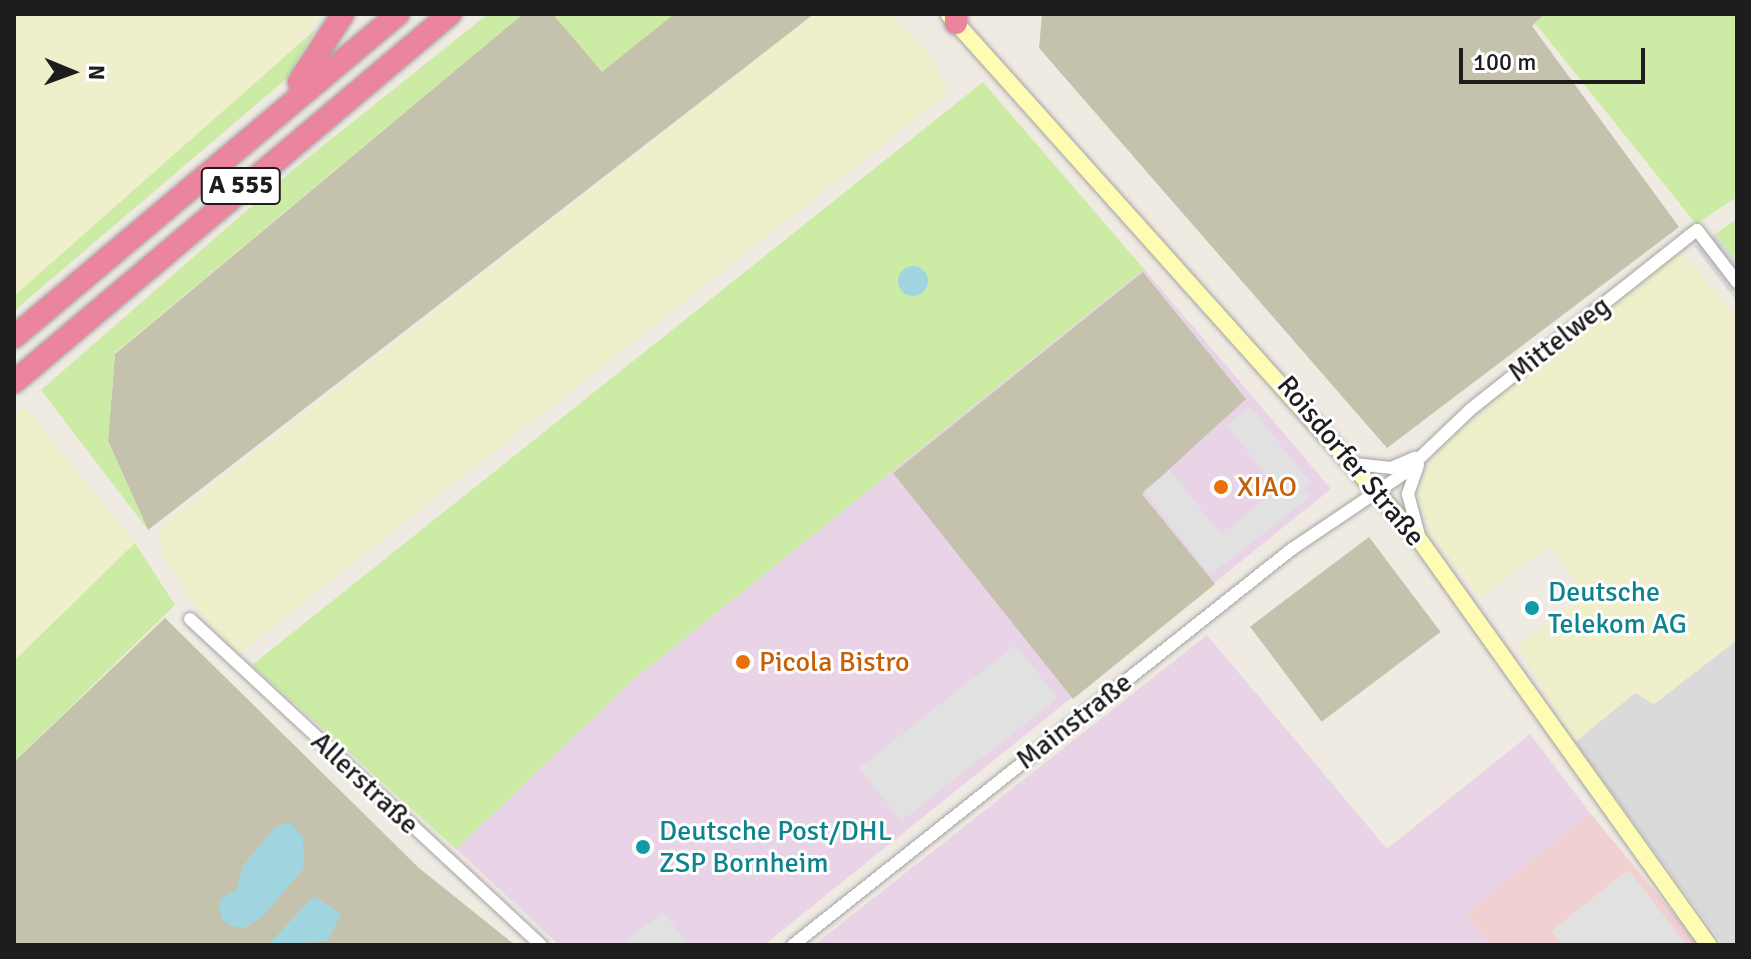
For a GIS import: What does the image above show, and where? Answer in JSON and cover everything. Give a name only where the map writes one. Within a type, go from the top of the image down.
[{"type":"highway","points":[[282,106],[343,14]]},
{"type":"highway","name":"A 555","points":[[15,336],[282,106],[398,14]]},
{"type":"highway","name":"A 555","points":[[14,382],[450,14]]},
{"type":"main road","name":"Roisdorfer Straße","points":[[954,17],[1421,542],[1708,945]]},
{"type":"street","name":"Mittelweg","points":[[1356,500],[1426,453],[1471,409],[1697,230],[1737,282]]},
{"type":"street","name":"Mittelweg","points":[[1354,464],[1391,468],[1426,453]]},
{"type":"street","name":"Mittelweg","points":[[1421,542],[1408,494],[1426,453]]},
{"type":"street","name":"Mainstraße","points":[[793,945],[1356,500]]},
{"type":"street","name":"Allerstraße","points":[[190,619],[541,945]]},
{"type":"shaded area","points":[[523,14],[553,14],[602,71],[674,14],[814,14],[148,530],[108,441],[115,354]]},
{"type":"shaded area","points":[[1042,14],[1545,14],[1532,26],[1679,227],[1387,448],[1039,48]]},
{"type":"shaded area","points":[[1715,234],[1737,262],[1737,302],[1694,246]]},
{"type":"shaded area","points":[[1144,269],[1331,489],[764,945],[559,945],[456,849],[634,679]]},
{"type":"shaded area","points":[[1143,272],[1246,399],[1142,494],[1215,584],[1073,699],[893,473]]},
{"type":"shaded area","points":[[1250,406],[1311,483],[1304,489],[1310,497],[1210,575],[1144,491],[1170,470],[1221,534],[1277,490],[1227,425]]},
{"type":"shaded area","points":[[1369,537],[1441,632],[1322,722],[1250,627]]},
{"type":"shaded area","points":[[165,618],[419,868],[515,945],[14,945],[14,762]]},
{"type":"shaded area","points":[[1207,635],[1387,849],[1530,734],[1590,813],[1466,913],[1491,945],[814,945]]},
{"type":"shaded area","points":[[1737,640],[1737,945],[1723,945],[1575,742],[1635,692],[1654,704]]},
{"type":"shaded area","points":[[1016,645],[1058,699],[901,821],[859,768]]},
{"type":"shaded area","points":[[1590,813],[1698,945],[1491,945],[1465,913]]},
{"type":"shaded area","points":[[1628,870],[1687,945],[1562,945],[1551,931]]},
{"type":"shaded area","points":[[663,912],[689,945],[622,945]]},
{"type":"green space","points":[[14,14],[323,14],[275,72],[14,296]]},
{"type":"green space","points":[[488,14],[523,14],[115,353],[108,441],[148,530],[41,390],[301,163]]},
{"type":"green space","points":[[553,14],[674,14],[602,72]]},
{"type":"green space","points":[[814,14],[891,14],[936,62],[947,94],[238,654],[200,613],[161,552],[160,527]]},
{"type":"green space","points":[[1545,14],[1737,14],[1737,197],[1696,224],[1535,23]]},
{"type":"green space","points":[[316,29],[286,79],[14,311],[14,296]]},
{"type":"green space","points":[[983,82],[1144,269],[634,679],[456,849],[252,665]]},
{"type":"green space","points":[[1737,219],[1737,262],[1715,234]]},
{"type":"green space","points":[[1680,250],[1737,318],[1737,640],[1654,704],[1635,693],[1575,742],[1517,646],[1585,594],[1548,546],[1480,598],[1430,534],[1413,487],[1443,443]]},
{"type":"green space","points":[[25,407],[135,543],[14,661],[14,418]]},
{"type":"green space","points":[[135,543],[175,605],[14,762],[14,661]]},
{"type":"water","points":[[913,266],[924,270],[928,281],[924,292],[913,296],[902,292],[898,281],[902,270]]},
{"type":"water","points":[[289,822],[303,837],[304,868],[263,916],[245,928],[231,926],[221,919],[219,899],[236,890],[243,866],[274,828]]},
{"type":"water","points":[[314,896],[341,914],[328,941],[268,945]]},
{"type":"place","name":"XIAO","points":[[1221,487]]},
{"type":"place","name":"Deutsche Telekom AG","points":[[1532,608]]},
{"type":"place","name":"Picola Bistro","points":[[743,662]]},
{"type":"place","name":"Deutsche Post/DHL ZSP Bornheim","points":[[643,847]]}]
